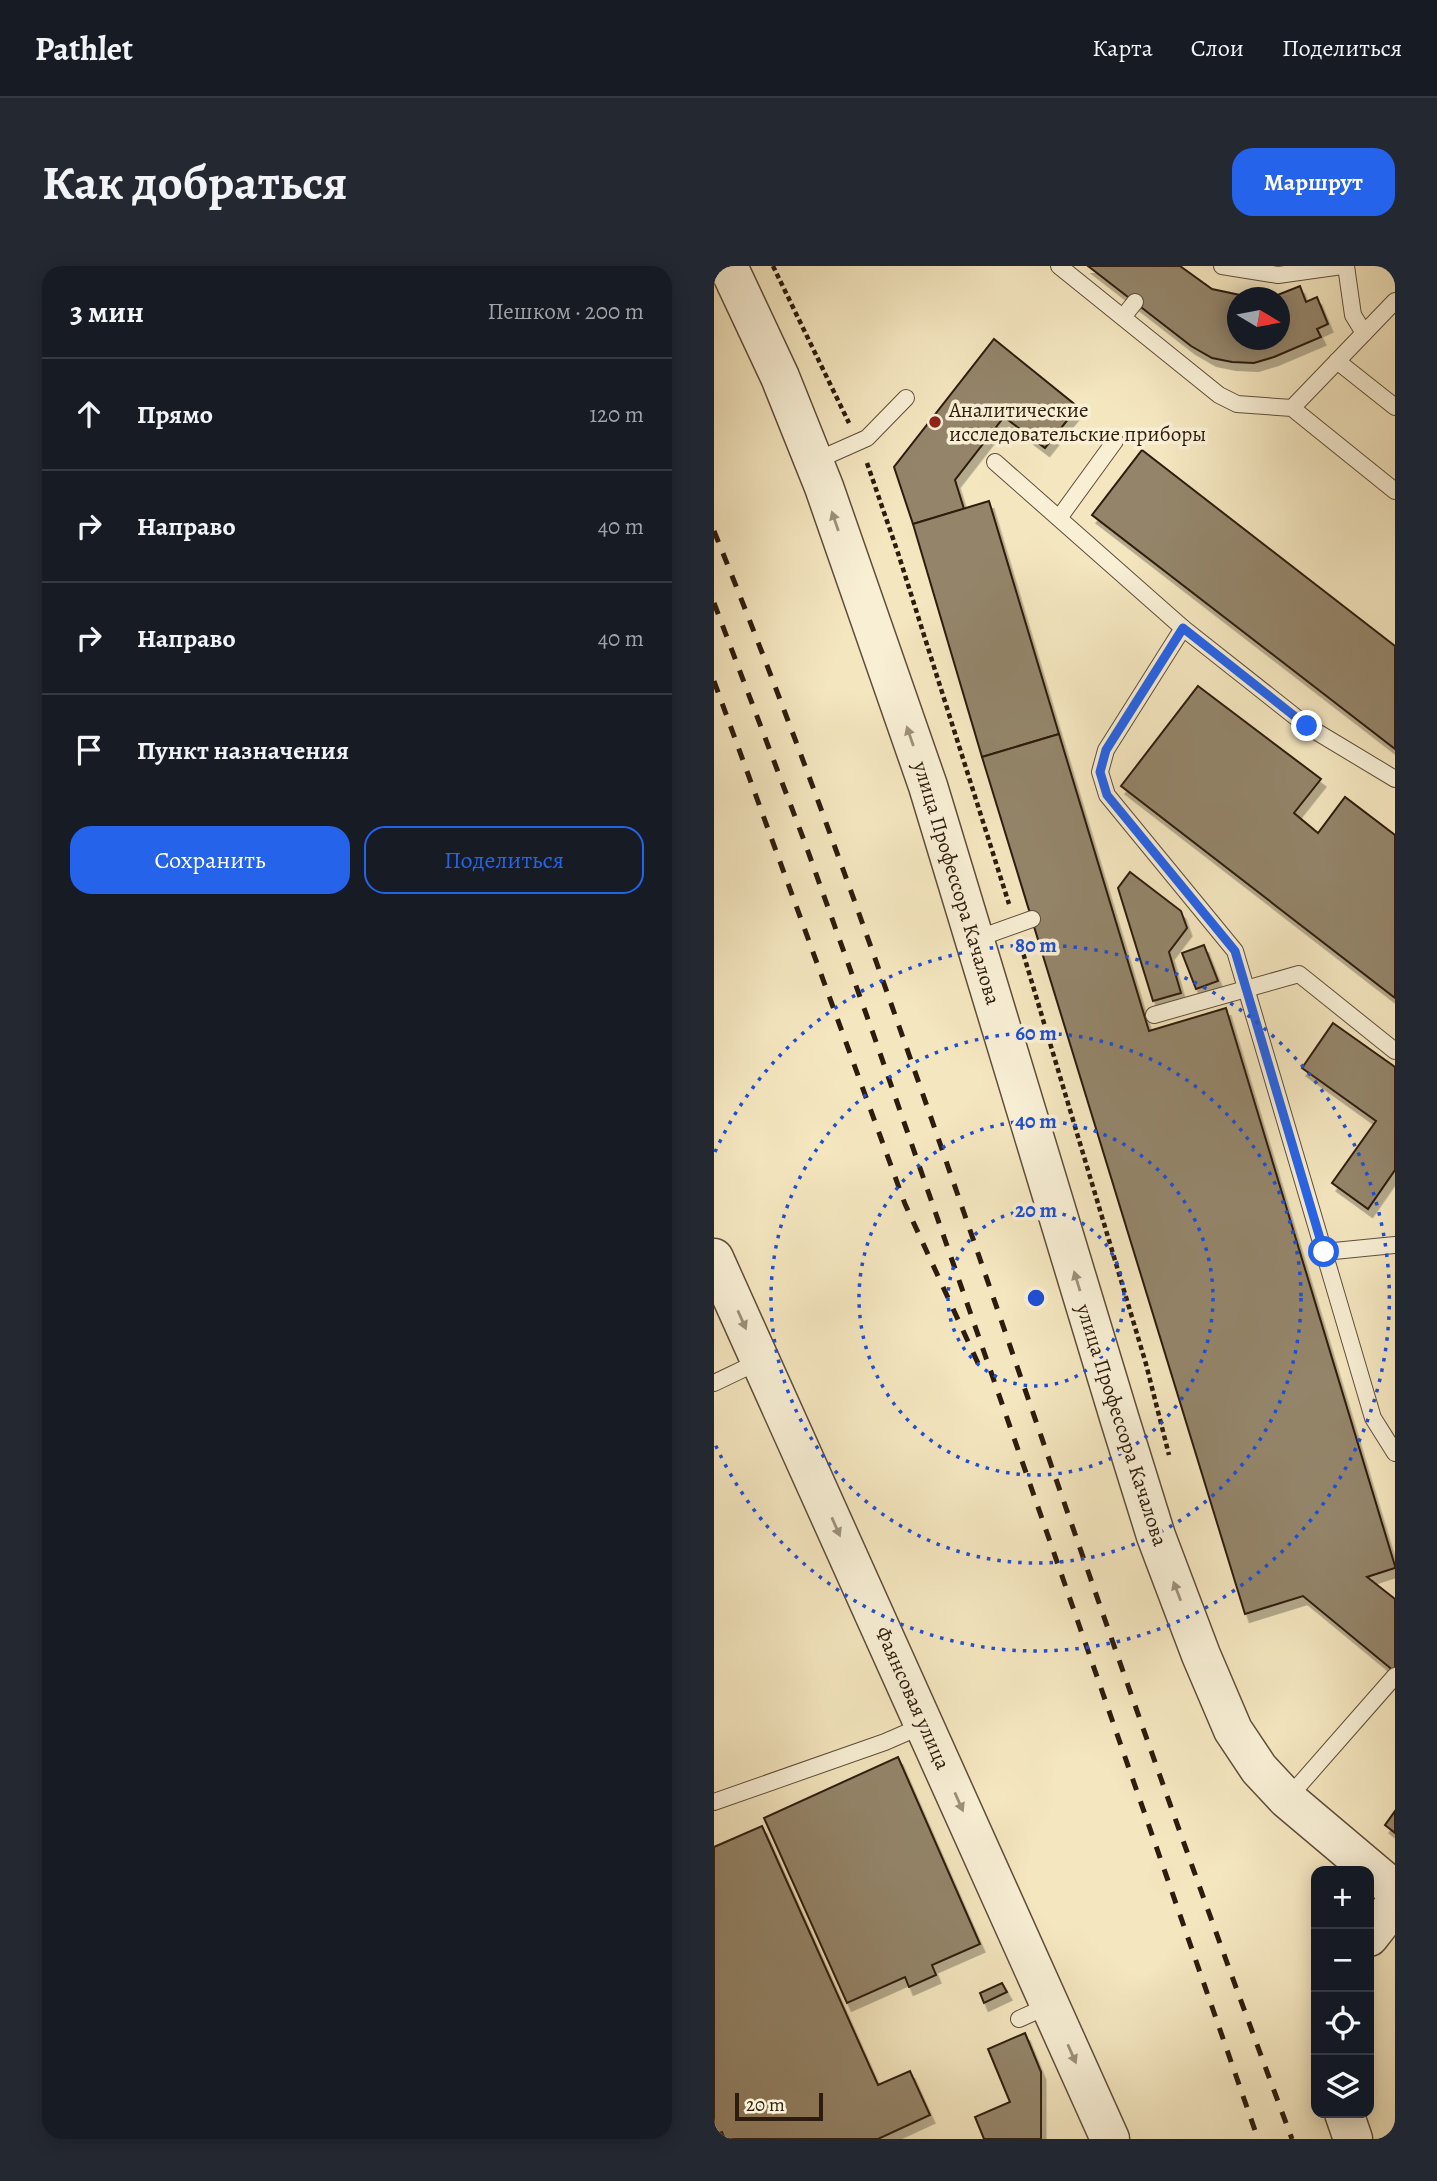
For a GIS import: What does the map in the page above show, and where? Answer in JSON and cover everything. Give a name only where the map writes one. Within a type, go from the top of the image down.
[{"type":"street","name":"улица Профессора Качалова","points":[[728,266],[780,376],[928,786],[1156,1536],[1201,1655],[1233,1730],[1259,1769],[1287,1799],[1395,1890]]},
{"type":"street","name":"Фаянсовая улица","points":[[714,1258],[925,1725],[1035,2012],[1110,2139]]},
{"type":"street","points":[[1374,1931],[1395,1904]]},
{"type":"street","points":[[1346,2118],[1353,2139]]},
{"type":"lane","points":[[1059,266],[1219,395],[1237,404],[1292,408],[1395,491]]},
{"type":"lane","points":[[1222,266],[1278,275],[1344,266],[1353,315],[1364,333]]},
{"type":"lane","points":[[1123,317],[1135,302]]},
{"type":"lane","points":[[1292,408],[1394,304]]},
{"type":"lane","points":[[1337,361],[1395,407]]},
{"type":"lane","points":[[813,462],[867,438],[906,398]]},
{"type":"lane","points":[[1059,518],[1115,441]]},
{"type":"lane","points":[[995,462],[1183,628],[1307,726],[1395,779]]},
{"type":"lane","points":[[1183,628],[1106,750],[1100,772],[1107,795],[1235,951],[1373,1418],[1395,1453]]},
{"type":"lane","points":[[976,939],[1031,919]]},
{"type":"lane","points":[[1153,1015],[1299,974],[1395,1051]]},
{"type":"lane","points":[[1324,1252],[1395,1245]]},
{"type":"lane","points":[[714,1383],[760,1361]]},
{"type":"lane","points":[[1287,1799],[1395,1676]]},
{"type":"lane","points":[[714,1802],[885,1742],[925,1725]]},
{"type":"building","points":[[1088,266],[1180,266],[1212,289],[1227,292],[1227,350],[1290,350],[1290,290],[1300,286],[1306,302],[1317,297],[1328,324],[1317,329],[1321,337],[1274,357],[1254,363],[1212,358],[1191,346]]},
{"type":"building","points":[[994,339],[1078,407],[1045,448],[1004,417],[955,480],[964,509],[913,524],[894,467]]},
{"type":"building","points":[[1142,450],[1395,646],[1395,749],[1092,515]]},
{"type":"building","points":[[989,501],[1059,734],[982,757],[913,524]]},
{"type":"building","points":[[1198,686],[1321,779],[1294,813],[1318,833],[1345,797],[1395,835],[1395,998],[1121,786]]},
{"type":"building","points":[[1059,734],[1149,1031],[1226,1008],[1395,1566],[1367,1577],[1395,1599],[1395,1672],[1303,1596],[1245,1614],[982,757]]},
{"type":"building","points":[[1130,872],[1181,911],[1187,928],[1169,952],[1181,993],[1153,1001],[1118,888]]},
{"type":"building","points":[[1204,945],[1218,981],[1196,989],[1182,953]]},
{"type":"building","points":[[1333,1023],[1395,1067],[1395,1170],[1368,1209],[1332,1183],[1376,1121],[1302,1068]]},
{"type":"building","points":[[898,1757],[980,1944],[932,1965],[936,1975],[909,1987],[905,1977],[847,2003],[764,1818]]},
{"type":"building","points":[[1395,1811],[1395,1833],[1385,1825]]},
{"type":"building","points":[[762,1826],[878,2085],[910,2071],[930,2115],[878,2139],[725,2139],[722,2132],[714,2135],[714,1847]]},
{"type":"building","points":[[1002,1983],[1007,1992],[984,2003],[980,1993]]},
{"type":"building","points":[[1025,2033],[1041,2072],[1041,2139],[984,2139],[975,2117],[1010,2102],[988,2049]]},
{"type":"railway","points":[[714,531],[790,725],[861,920],[1143,1728],[1292,2139]]},
{"type":"railway","points":[[714,603],[805,843],[874,1036],[1258,2139]]},
{"type":"railway","points":[[714,681],[905,1204],[982,1372]]},
{"type":"place","name":"Аналитические исследовательские приборы","points":[[935,422]]},
{"type":"route","points":[[1307,726],[1183,628],[1106,750],[1100,772],[1107,795],[1235,951],[1324,1252]]}]
